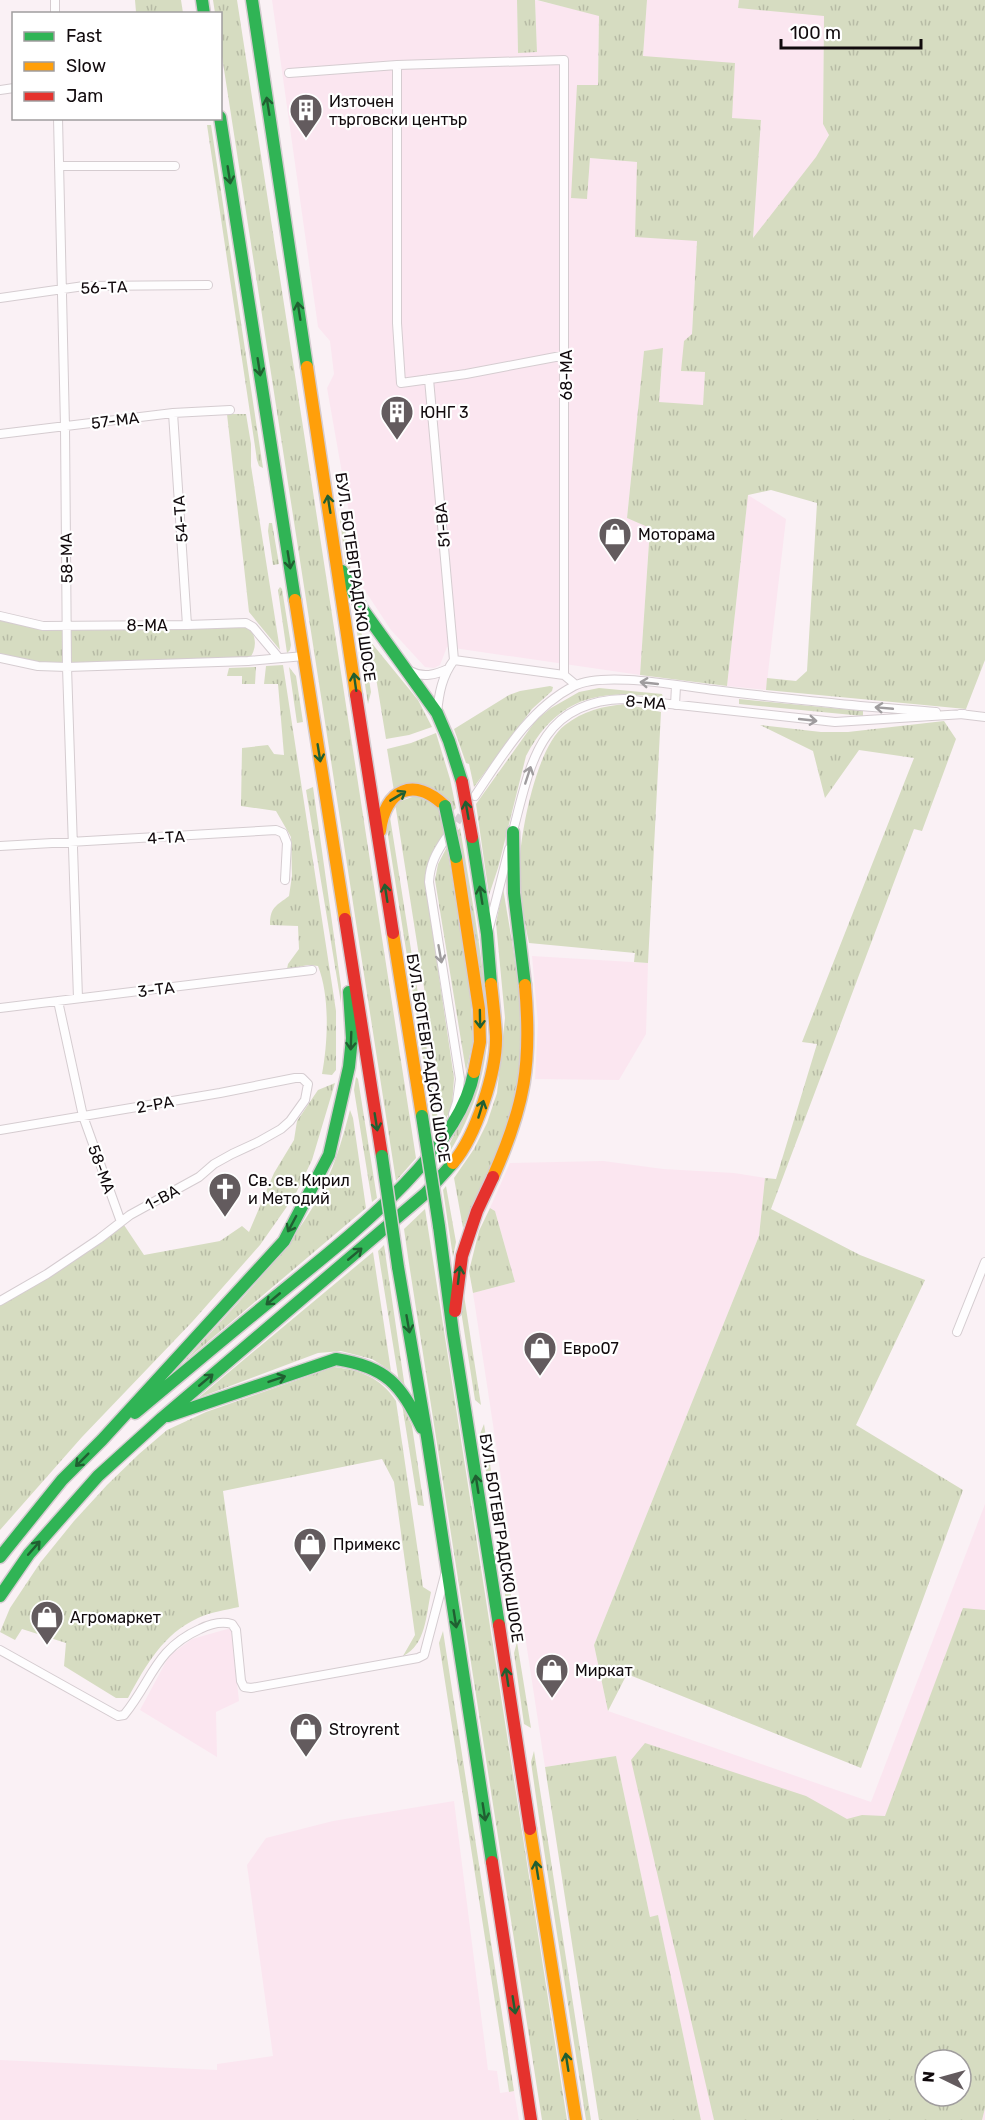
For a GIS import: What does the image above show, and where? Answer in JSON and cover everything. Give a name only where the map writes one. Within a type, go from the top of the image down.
[{"type":"main road","name":"БУЛ. БОТЕВГРАДСКО ШОСЕ","points":[[252,0],[338,562],[378,844],[576,2120]]},
{"type":"main road","points":[[220,120],[398,1267],[427,1437],[531,2120]]},
{"type":"main road","points":[[0,1596],[28,1554],[98,1476],[162,1418],[426,1193],[456,1159],[480,1115],[491,1072],[496,1038],[487,934],[462,782],[437,712],[361,607],[338,562]]},
{"type":"main road","points":[[102,1440],[334,1248],[411,1178],[436,1148],[462,1107],[473,1079],[480,1042],[479,1009],[456,857],[445,806],[431,793],[409,790],[399,794],[385,807],[378,844]]},
{"type":"main road","points":[[453,1333],[461,1259],[514,1126],[526,1079],[529,1047],[526,990],[513,885],[513,832]]},
{"type":"main road","points":[[0,1557],[62,1480],[102,1440],[284,1241],[329,1155],[349,1067],[352,1038],[335,857]]},
{"type":"main road","points":[[162,1418],[336,1359],[361,1363],[385,1376],[399,1388],[407,1398],[427,1437]]},
{"type":"street","name":"68-МА","points":[[397,65],[564,60],[566,355],[564,675]]},
{"type":"street","points":[[289,73],[397,65],[397,323],[401,382],[566,355]]},
{"type":"street","name":"58-МА","points":[[58,120],[65,427],[67,667],[78,998]]},
{"type":"street","points":[[59,166],[175,166]]},
{"type":"street","name":"56-ТА","points":[[0,298],[84,286],[208,285]]},
{"type":"street","name":"51-ВА","points":[[429,379],[454,660]]},
{"type":"street","name":"57-МА","points":[[0,434],[173,413],[230,410]]},
{"type":"street","name":"54-ТА","points":[[173,413],[187,625]]},
{"type":"street","name":"8-МА","points":[[0,616],[34,624],[67,626],[246,623],[253,627],[279,658]]},
{"type":"street","points":[[0,658],[38,666],[67,667],[248,661],[304,656]]},
{"type":"street","points":[[437,712],[440,690],[454,660],[564,675],[576,685]]},
{"type":"street","points":[[405,668],[415,674],[426,676],[448,669]]},
{"type":"street","name":"8-МА","points":[[475,796],[526,724],[546,705],[576,685],[601,680],[985,717]]},
{"type":"street","points":[[675,705],[676,686]]},
{"type":"street","name":"8-МА","points":[[487,934],[537,749],[546,734],[575,712],[608,700],[624,699],[835,722],[963,714]]},
{"type":"street","name":"4-ТА","points":[[0,846],[276,830],[283,832],[286,843],[285,880]]},
{"type":"street","points":[[436,1148],[457,1102],[460,1079],[429,882],[435,854],[446,838]]},
{"type":"street","name":"3-ТА","points":[[0,1008],[312,970]]},
{"type":"street","name":"58-МА","points":[[58,1001],[83,1116],[121,1222]]},
{"type":"street","name":"2-РА","points":[[0,1130],[296,1078],[302,1078],[308,1084]]},
{"type":"street","name":"1-ВА","points":[[0,1301],[46,1274],[130,1215],[199,1177],[214,1164],[281,1129],[290,1121],[305,1100],[308,1084]]},
{"type":"street","points":[[957,1332],[985,1262]]},
{"type":"street","points":[[0,1650],[118,1716],[124,1715],[151,1671],[165,1653],[183,1636],[205,1626],[224,1622],[232,1624],[236,1630],[244,1687],[251,1688],[387,1664],[424,1655],[447,1568]]},
{"type":"shaded area","points":[[272,0],[517,0],[518,52],[537,51],[535,0],[599,15],[598,85],[577,85],[587,199],[590,158],[637,162],[697,240],[692,334],[681,371],[705,372],[703,406],[659,402],[663,349],[644,351],[627,518],[650,527],[640,675],[447,647],[440,665],[434,668],[425,667],[391,630],[362,586],[327,388],[334,374],[330,341],[318,327]]},
{"type":"shaded area","points":[[647,0],[739,0],[738,8],[824,15],[823,124],[829,134],[810,170],[753,239],[761,121],[732,118],[643,56]]},
{"type":"shaded area","points":[[748,495],[786,519],[766,690],[727,686]]},
{"type":"shaded area","points":[[532,956],[648,963],[646,1034],[619,1080],[535,1079],[538,1023]]},
{"type":"shaded area","points":[[603,1161],[765,1178],[759,1236],[594,1645],[608,1711],[871,1802],[985,1504],[985,2120],[701,2120],[658,1916],[650,1917],[616,1756],[545,1767],[473,1293],[515,1282],[495,1211],[490,1208],[510,1163]]},
{"type":"shaded area","points":[[231,1628],[239,1701],[216,1712],[217,1757],[140,1710],[169,1656],[192,1639]]},
{"type":"shaded area","points":[[454,1801],[488,2070],[497,2071],[500,2093],[514,2091],[519,2120],[0,2120],[0,2060],[217,2070],[217,2064],[273,2056],[247,1865],[266,1838],[333,1821]]},
{"type":"green space","points":[[135,0],[181,0],[183,12],[136,12]]},
{"type":"green space","points":[[213,0],[237,0],[416,1158],[396,1181],[222,56],[222,12],[215,12]]},
{"type":"green space","points":[[517,0],[535,0],[537,52],[518,53]]},
{"type":"green space","points":[[537,0],[647,0],[643,56],[735,63],[732,118],[761,120],[753,238],[816,157],[829,135],[823,124],[824,16],[738,8],[739,0],[985,0],[985,660],[966,709],[766,690],[767,678],[796,681],[807,671],[817,503],[771,490],[748,495],[727,686],[640,675],[650,528],[627,518],[644,351],[663,348],[659,402],[703,405],[705,372],[681,371],[684,341],[692,334],[697,241],[635,237],[637,162],[590,158],[587,199],[571,198],[577,85],[598,85],[599,16]]},
{"type":"green space","points":[[207,125],[211,125],[263,468],[259,466],[257,460]]},
{"type":"green space","points":[[227,414],[246,414],[251,444],[251,466],[280,650],[249,612]]},
{"type":"green space","points":[[340,520],[344,520],[352,580],[346,567]]},
{"type":"green space","points":[[269,523],[272,523],[279,564],[273,565]]},
{"type":"green space","points":[[280,587],[291,645],[287,653],[278,590]]},
{"type":"green space","points":[[0,616],[24,623],[246,623],[254,637],[255,646],[248,661],[67,667],[0,658]]},
{"type":"green space","points":[[356,626],[361,630],[371,692],[368,704]]},
{"type":"green space","points":[[370,641],[418,700],[432,727],[409,735],[386,739]]},
{"type":"green space","points":[[283,665],[336,1011],[336,1070],[332,1075],[322,1074],[327,1019],[325,991],[318,966],[308,965],[287,969],[299,949],[298,926],[270,925],[273,911],[289,896],[292,876],[291,837],[276,811],[241,806],[242,748],[268,745],[274,754],[284,755],[278,684],[264,684],[266,666]]},
{"type":"green space","points":[[256,667],[255,684],[242,684],[242,676],[227,676],[229,668]]},
{"type":"green space","points":[[289,667],[296,676],[303,722],[297,723]]},
{"type":"green space","points":[[553,687],[552,691],[532,709],[474,787],[469,764],[466,763],[454,729],[509,695]]},
{"type":"green space","points":[[599,688],[662,694],[663,698],[619,695],[600,696],[582,701],[566,709],[538,736],[526,756],[489,895],[476,804],[536,720],[551,708],[579,692]]},
{"type":"green space","points":[[739,699],[863,711],[863,716],[739,704]]},
{"type":"green space","points":[[625,704],[661,712],[648,963],[634,962],[635,953],[529,943],[520,889],[520,854],[526,814],[538,771],[555,736],[565,725],[579,716],[609,706]]},
{"type":"green space","points":[[944,721],[956,739],[922,831],[914,829],[771,1209],[860,1255],[925,1280],[856,1425],[963,1490],[861,1768],[627,1674],[608,1711],[594,1645],[759,1236],[765,1178],[776,1179],[817,1044],[802,1042],[914,758],[859,750],[825,798],[813,751],[760,725],[821,732],[848,732]]},
{"type":"green space","points":[[436,733],[450,779],[456,808],[453,811],[442,795],[429,786],[412,785],[394,791],[387,749]]},
{"type":"green space","points":[[313,787],[341,986],[341,1003],[306,790]]},
{"type":"green space","points":[[415,796],[429,801],[438,808],[445,832],[430,857],[425,881],[454,1078],[452,1106],[445,1121],[395,803]]},
{"type":"green space","points":[[389,811],[439,1126],[435,1133],[386,823]]},
{"type":"green space","points":[[460,828],[481,955],[487,1033],[485,1057],[474,1102],[449,1153],[448,1147],[471,1101],[480,1067],[475,946],[457,831]]},
{"type":"green space","points":[[447,847],[471,997],[473,1042],[466,1071],[435,880],[438,864]]},
{"type":"green space","points":[[503,888],[519,995],[520,1060],[513,1104],[499,1146],[463,1228],[454,1178],[474,1149],[487,1123],[497,1093],[505,1018],[496,923]]},
{"type":"green space","points":[[356,1077],[377,1198],[372,1202],[354,1090]]},
{"type":"green space","points":[[335,1083],[312,1160],[295,1195],[260,1245],[193,1321],[82,1437],[0,1530],[0,1306],[124,1225],[144,1255],[220,1241],[242,1226],[249,1232],[274,1173],[294,1140],[297,1121],[318,1090]]},
{"type":"green space","points":[[350,1110],[366,1208],[184,1362],[272,1264],[303,1222],[328,1178]]},
{"type":"green space","points":[[446,1186],[456,1242],[453,1257],[443,1190]]},
{"type":"green space","points":[[490,1208],[495,1211],[515,1282],[473,1293],[469,1271],[479,1231]]},
{"type":"green space","points":[[425,1209],[567,2120],[542,2120],[404,1229]]},
{"type":"green space","points":[[384,1245],[405,1388],[399,1382],[378,1251]]},
{"type":"green space","points":[[373,1252],[391,1371],[372,1359],[341,1351],[318,1353],[198,1398]]},
{"type":"green space","points":[[461,1276],[481,1405],[475,1400],[459,1298]]},
{"type":"green space","points":[[334,1367],[370,1376],[384,1386],[396,1401],[423,1587],[431,1592],[421,1637],[411,1651],[403,1656],[415,1635],[394,1482],[382,1459],[223,1491],[239,1607],[203,1616],[175,1633],[149,1662],[128,1698],[116,1698],[64,1666],[66,1643],[22,1629],[15,1640],[0,1632],[10,1608],[40,1563],[74,1521],[107,1485],[167,1430],[206,1412]]},
{"type":"green space","points":[[402,1404],[412,1426],[424,1506],[418,1505]]},
{"type":"green space","points":[[484,1424],[492,1477],[488,1476],[486,1471],[480,1434]]},
{"type":"green space","points":[[508,1569],[513,1613],[506,1601],[501,1570]]},
{"type":"green space","points":[[963,1608],[985,1610],[985,2108],[982,2120],[714,2120],[631,1760],[645,1743],[806,1796],[847,1819],[862,1815],[885,1816]]},
{"type":"green space","points":[[443,1631],[514,2091],[509,2092],[439,1643]]},
{"type":"green space","points":[[517,1642],[531,1728],[524,1724],[514,1653]]},
{"type":"green space","points":[[534,1751],[591,2120],[586,2120],[539,1818],[531,1762]]},
{"type":"green space","points":[[616,1756],[650,1917],[658,1915],[701,2120],[599,2120],[545,1767]]},
{"type":"tunnel","points":[[450,832],[467,807]]},
{"type":"traffic: fast","points":[[202,0],[204,12]]},
{"type":"traffic: fast","points":[[252,0],[307,367]]},
{"type":"traffic: fast","points":[[220,120],[295,600]]},
{"type":"traffic: fast","points":[[342,571],[361,607],[437,713],[462,782]]},
{"type":"traffic: fast","points":[[445,806],[456,857]]},
{"type":"traffic: fast","points":[[513,832],[514,893],[525,985]]},
{"type":"traffic: fast","points":[[472,837],[487,934],[491,984]]},
{"type":"traffic: fast","points":[[0,1557],[62,1480],[102,1440],[284,1241],[329,1155],[349,1067],[352,1038],[349,992]]},
{"type":"traffic: fast","points":[[135,1413],[331,1252],[392,1196],[421,1166],[445,1135],[464,1103],[474,1072]]},
{"type":"traffic: fast","points":[[422,1116],[439,1226]]},
{"type":"traffic: fast","points":[[382,1156],[398,1267]]},
{"type":"traffic: fast","points":[[0,1596],[29,1554],[98,1476],[162,1418],[426,1193],[453,1163]]},
{"type":"traffic: fast","points":[[439,1226],[453,1333],[499,1625]]},
{"type":"traffic: fast","points":[[398,1267],[427,1437],[492,1862]]},
{"type":"traffic: fast","points":[[168,1416],[336,1359],[368,1367],[390,1380],[399,1389],[422,1428]]},
{"type":"traffic: slow","points":[[307,367],[356,695]]},
{"type":"traffic: slow","points":[[295,600],[345,919]]},
{"type":"traffic: slow","points":[[380,831],[388,805],[403,792],[422,791],[445,806]]},
{"type":"traffic: slow","points":[[456,857],[479,1009],[480,1042],[474,1072]]},
{"type":"traffic: slow","points":[[393,933],[422,1116]]},
{"type":"traffic: slow","points":[[453,1163],[470,1137],[484,1103],[493,1067],[496,1036],[491,984]]},
{"type":"traffic: slow","points":[[493,1177],[512,1128],[524,1084],[527,1038],[525,985]]},
{"type":"traffic: slow","points":[[530,1829],[576,2120]]},
{"type":"traffic: jam","points":[[356,695],[393,933]]},
{"type":"traffic: jam","points":[[462,782],[472,837]]},
{"type":"traffic: jam","points":[[345,919],[382,1156]]},
{"type":"traffic: jam","points":[[455,1311],[462,1256],[477,1211],[493,1177]]},
{"type":"traffic: jam","points":[[499,1625],[530,1829]]},
{"type":"traffic: jam","points":[[492,1862],[531,2120]]},
{"type":"place","name":"Източен търговски център","points":[[306,139]]},
{"type":"place","name":"ЮНГ 3","points":[[397,441]]},
{"type":"place","name":"Моторама","points":[[615,563]]},
{"type":"place","name":"Св. св. Кирил и Методий","points":[[225,1218]]},
{"type":"place","name":"Евро07","points":[[540,1377]]},
{"type":"place","name":"Примекс","points":[[310,1573]]},
{"type":"place","name":"Агромаркет","points":[[47,1646]]},
{"type":"place","name":"Миркат","points":[[552,1699]]},
{"type":"place","name":"Stroyrent","points":[[306,1758]]}]
